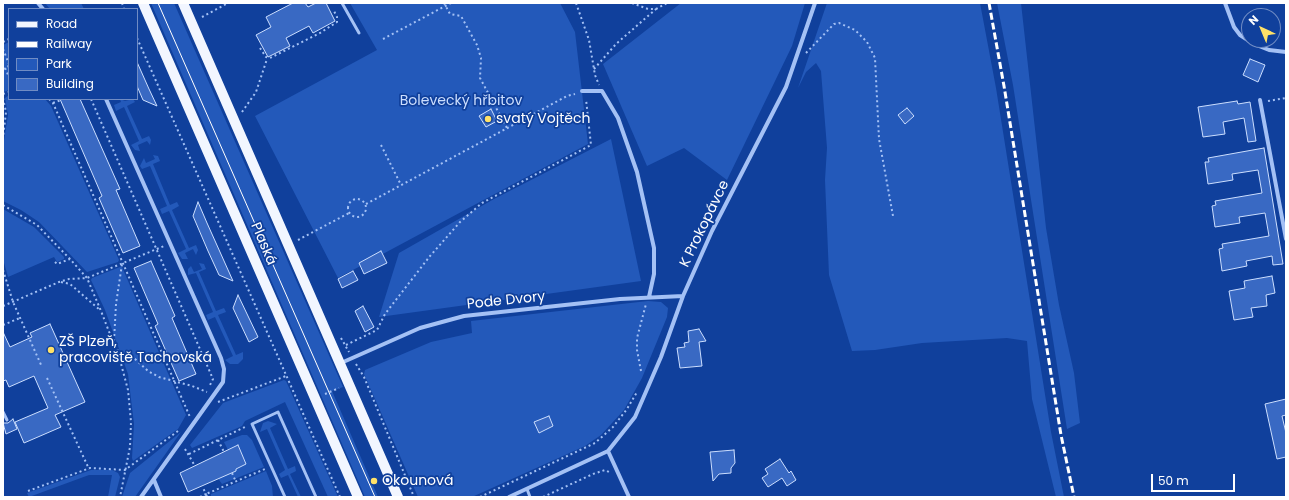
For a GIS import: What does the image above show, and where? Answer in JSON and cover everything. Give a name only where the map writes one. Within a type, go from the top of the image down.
[{"type":"main road","name":"Plaská","points":[[143,3],[358,497]]},
{"type":"main road","name":"Plaská","points":[[183,3],[338,364],[398,497]]},
{"type":"street","name":"K Prokopávce","points":[[509,497],[608,451],[635,416],[661,357],[684,296],[712,231],[786,87],[815,3]]},
{"type":"street","points":[[1226,3],[1234,28],[1240,35],[1254,44],[1269,50],[1286,52]]},
{"type":"street","points":[[584,91],[602,91],[618,118],[637,172],[654,248],[654,274],[649,297]]},
{"type":"street","points":[[106,100],[221,358],[224,369],[223,382],[141,497]]},
{"type":"street","points":[[1261,101],[1286,238]]},
{"type":"street","name":"Pode Dvory","points":[[338,364],[420,328],[464,316],[649,297],[684,296]]},
{"type":"street","points":[[608,451],[629,497]]},
{"type":"street","points":[[154,480],[161,497]]},
{"type":"lane","points":[[342,3],[359,33]]},
{"type":"lane","points":[[3,412],[7,420]]},
{"type":"lane","points":[[283,496],[252,424],[278,412],[316,497]]},
{"type":"lane","points":[[527,489],[530,497]]},
{"type":"path","points":[[205,24],[202,17],[228,3]]},
{"type":"path","points":[[383,39],[445,4],[451,3]]},
{"type":"path","points":[[576,3],[589,40],[594,69],[602,91]]},
{"type":"path","points":[[632,3],[648,9],[656,9]]},
{"type":"path","points":[[594,69],[616,44],[656,9],[667,3]]},
{"type":"path","points":[[445,4],[450,14],[461,16],[476,45],[481,58],[480,78],[507,128]]},
{"type":"path","points":[[267,59],[276,56],[335,24],[338,20],[333,9]]},
{"type":"path","points":[[793,66],[834,24],[839,23],[855,30],[867,42],[875,58],[879,139],[893,216]]},
{"type":"path","points":[[138,40],[340,497]]},
{"type":"path","points":[[260,48],[267,59]]},
{"type":"path","points":[[3,49],[8,62]]},
{"type":"path","points":[[242,112],[256,92],[267,59]]},
{"type":"path","points":[[346,345],[377,330],[386,314],[430,256],[460,222],[482,203],[591,145],[584,91],[567,96],[366,204]]},
{"type":"path","points":[[3,98],[6,112],[3,138]]},
{"type":"path","points":[[1261,101],[1286,98]]},
{"type":"path","points":[[50,100],[53,103],[189,416],[194,421]]},
{"type":"path","points":[[53,103],[60,100]]},
{"type":"path","points":[[91,100],[214,380],[206,392],[192,386],[159,377],[148,371],[135,359],[117,350]]},
{"type":"path","points":[[239,105],[245,119]]},
{"type":"path","points":[[382,145],[401,185]]},
{"type":"path","points":[[358,198],[366,204],[366,210],[363,215],[354,217],[349,213],[348,206],[351,200],[358,198]]},
{"type":"path","points":[[3,205],[37,225],[86,278],[117,350],[125,374],[131,422],[130,447],[120,497]]},
{"type":"path","points":[[298,240],[349,213]]},
{"type":"path","points":[[295,233],[302,247]]},
{"type":"path","points":[[3,306],[58,282],[69,279],[86,278],[170,243]]},
{"type":"path","points":[[56,262],[57,264],[70,259]]},
{"type":"path","points":[[114,344],[116,304],[123,263]]},
{"type":"path","points":[[3,270],[13,302],[42,367]]},
{"type":"path","points":[[58,282],[70,284],[101,311]]},
{"type":"path","points":[[641,371],[637,350],[637,338],[649,297]]},
{"type":"path","points":[[3,325],[20,318]]},
{"type":"path","points":[[338,331],[364,377],[414,497]]},
{"type":"path","points":[[214,407],[219,401],[286,376]]},
{"type":"path","points":[[47,378],[89,469]]},
{"type":"path","points":[[322,396],[343,386]]},
{"type":"path","points":[[480,497],[595,443],[613,427],[627,409],[640,386]]},
{"type":"path","points":[[299,406],[304,404]]},
{"type":"path","points":[[186,421],[194,410]]},
{"type":"path","points":[[195,466],[189,454],[252,424]]},
{"type":"path","points":[[28,491],[89,469],[125,470],[179,431],[182,426]]},
{"type":"path","points":[[218,440],[224,452]]},
{"type":"path","points":[[200,497],[206,496],[271,466]]},
{"type":"path","points":[[543,497],[605,470],[609,472],[612,477]]},
{"type":"path","points":[[232,473],[236,482]]},
{"type":"path","points":[[203,488],[206,496]]},
{"type":"green space","points":[[45,3],[81,3],[84,8],[49,8]]},
{"type":"green space","points":[[151,3],[174,3],[343,387],[332,391],[378,497],[365,497]]},
{"type":"green space","name":"Bolevecký hřbitov","points":[[350,3],[560,3],[575,32],[588,144],[338,278],[255,116],[377,50]]},
{"type":"green space","points":[[681,3],[805,3],[792,46],[727,180],[684,148],[647,166],[603,64]]},
{"type":"green space","points":[[827,3],[980,3],[996,88],[1051,432],[1064,497],[1056,497],[1032,399],[1027,341],[1007,338],[922,343],[875,350],[852,351],[829,275],[825,180],[827,148],[821,71],[816,63],[806,72],[798,88]]},
{"type":"green space","points":[[997,3],[1021,3],[1046,228],[1059,305],[1074,373],[1080,423],[1067,429],[1013,85]]},
{"type":"green space","points":[[8,42],[8,90],[4,92],[3,45]]},
{"type":"green space","points":[[8,96],[8,100],[46,100],[51,106],[119,260],[118,262],[87,272],[39,222],[21,210],[3,201],[3,146],[8,115],[5,98]]},
{"type":"green space","points":[[120,100],[134,100],[135,102],[127,106],[142,139],[149,136],[151,140],[150,145],[147,141],[138,145],[140,151],[135,150],[131,145],[139,141],[124,107],[116,111],[114,105],[121,102]]},
{"type":"green space","points":[[611,139],[641,281],[379,317],[399,253],[494,199]]},
{"type":"green space","points":[[153,155],[158,156],[160,161],[153,164],[170,205],[177,202],[179,206],[172,210],[189,248],[196,245],[198,250],[196,255],[193,249],[185,253],[188,259],[182,259],[178,253],[186,249],[169,211],[162,214],[160,209],[167,206],[150,166],[142,169],[140,166],[144,158],[146,163],[155,159]]},
{"type":"green space","points":[[3,209],[34,227],[64,257],[64,259],[57,262],[54,257],[8,277],[3,259]]},
{"type":"green space","points":[[199,263],[204,264],[206,269],[199,272],[216,311],[224,308],[226,312],[218,315],[236,355],[243,352],[243,359],[238,364],[230,364],[225,360],[233,356],[215,317],[208,320],[206,315],[213,312],[196,273],[188,275],[188,269],[191,266],[194,272],[202,269]]},
{"type":"green space","points":[[122,267],[186,415],[178,429],[133,461],[134,424],[128,374],[105,310],[91,280],[92,278]]},
{"type":"green space","points":[[648,301],[661,302],[668,308],[667,317],[642,378],[624,410],[601,435],[585,446],[472,497],[418,497],[364,374],[365,370],[431,342],[472,333],[471,321]]},
{"type":"green space","points":[[284,380],[286,381],[338,497],[328,497],[285,402],[245,421],[242,426],[192,448],[190,445],[223,403]]},
{"type":"green space","points":[[268,421],[277,424],[270,428],[288,469],[295,466],[296,471],[290,474],[301,497],[298,497],[288,475],[281,478],[279,474],[285,470],[267,429],[260,432],[263,423]]},
{"type":"green space","points":[[181,432],[135,497],[122,497],[130,473]]},
{"type":"green space","points":[[242,435],[247,435],[252,440],[264,467],[222,484],[217,477],[236,471],[236,469],[246,464],[238,445],[228,450],[224,442]]},
{"type":"green space","points":[[91,470],[112,470],[118,473],[120,477],[115,497],[108,497],[112,475],[89,475],[29,497],[27,493]]},
{"type":"green space","points":[[266,471],[272,486],[273,497],[211,497],[211,494]]},
{"type":"building","points":[[293,3],[305,3],[308,7],[316,3],[326,3],[335,21],[313,33],[309,26],[286,38],[290,46],[268,57],[256,35],[271,27],[266,17]]},
{"type":"building","points":[[1250,59],[1265,65],[1258,82],[1243,75]]},
{"type":"building","points":[[138,64],[157,106],[143,100],[138,88]]},
{"type":"building","points":[[60,100],[80,100],[120,189],[116,190],[140,246],[123,253],[99,198],[102,196]]},
{"type":"building","points":[[1237,101],[1238,104],[1250,102],[1256,141],[1248,142],[1244,118],[1223,122],[1225,134],[1203,137],[1198,107]]},
{"type":"building","points":[[907,108],[914,116],[905,124],[898,115]]},
{"type":"building","name":"svatý Vojtěch","points":[[491,109],[497,121],[486,127],[479,116]]},
{"type":"building","points":[[1264,148],[1283,264],[1273,265],[1272,256],[1246,261],[1247,266],[1222,271],[1219,249],[1223,248],[1222,244],[1269,236],[1265,213],[1239,217],[1240,223],[1215,227],[1212,206],[1216,205],[1215,201],[1262,193],[1258,170],[1232,174],[1233,180],[1208,184],[1205,162],[1209,162],[1208,158]]},
{"type":"building","points":[[198,202],[233,281],[219,275],[208,251],[193,216]]},
{"type":"building","points":[[381,251],[387,263],[364,274],[359,263]]},
{"type":"building","points":[[151,261],[175,316],[172,318],[196,374],[179,381],[155,326],[158,324],[134,268]]},
{"type":"building","points":[[353,271],[358,280],[342,288],[338,279]]},
{"type":"building","points":[[1272,276],[1275,293],[1266,295],[1267,306],[1251,308],[1253,317],[1234,320],[1229,291],[1245,288],[1244,281]]},
{"type":"building","points":[[238,295],[258,337],[249,342],[233,308]]},
{"type":"building","points":[[363,306],[374,327],[365,332],[355,311]]},
{"type":"building","points":[[50,324],[85,402],[55,415],[61,427],[24,443],[15,422],[48,408],[34,376],[9,387],[6,380],[3,381],[3,332],[10,347],[32,337],[30,333]]},
{"type":"building","points":[[699,329],[706,341],[699,342],[702,366],[680,368],[677,348],[685,347],[684,343],[689,342],[688,331]]},
{"type":"building","points":[[1286,399],[1286,415],[1282,416],[1286,433],[1286,457],[1277,459],[1265,404]]},
{"type":"building","points":[[549,416],[553,426],[539,433],[534,422]]},
{"type":"building","points":[[13,419],[17,429],[6,434],[3,423],[8,423]]},
{"type":"building","points":[[238,445],[246,464],[236,469],[236,471],[188,492],[180,473]]},
{"type":"building","points":[[734,450],[735,463],[731,468],[731,473],[719,474],[713,481],[710,452]]},
{"type":"building","points":[[780,459],[789,473],[791,471],[796,480],[787,486],[782,478],[768,487],[762,478],[768,474],[765,469]]},
{"type":"tram line","points":[[158,3],[375,497]]},
{"type":"railway","points":[[989,3],[1061,435],[1074,497]]},
{"type":"place","name":"svatý Vojtěch","points":[[488,119]]},
{"type":"place","name":"ZŠ Plzeň, pracoviště Tachovská","points":[[51,350]]},
{"type":"place","name":"Okounová","points":[[374,481]]}]
